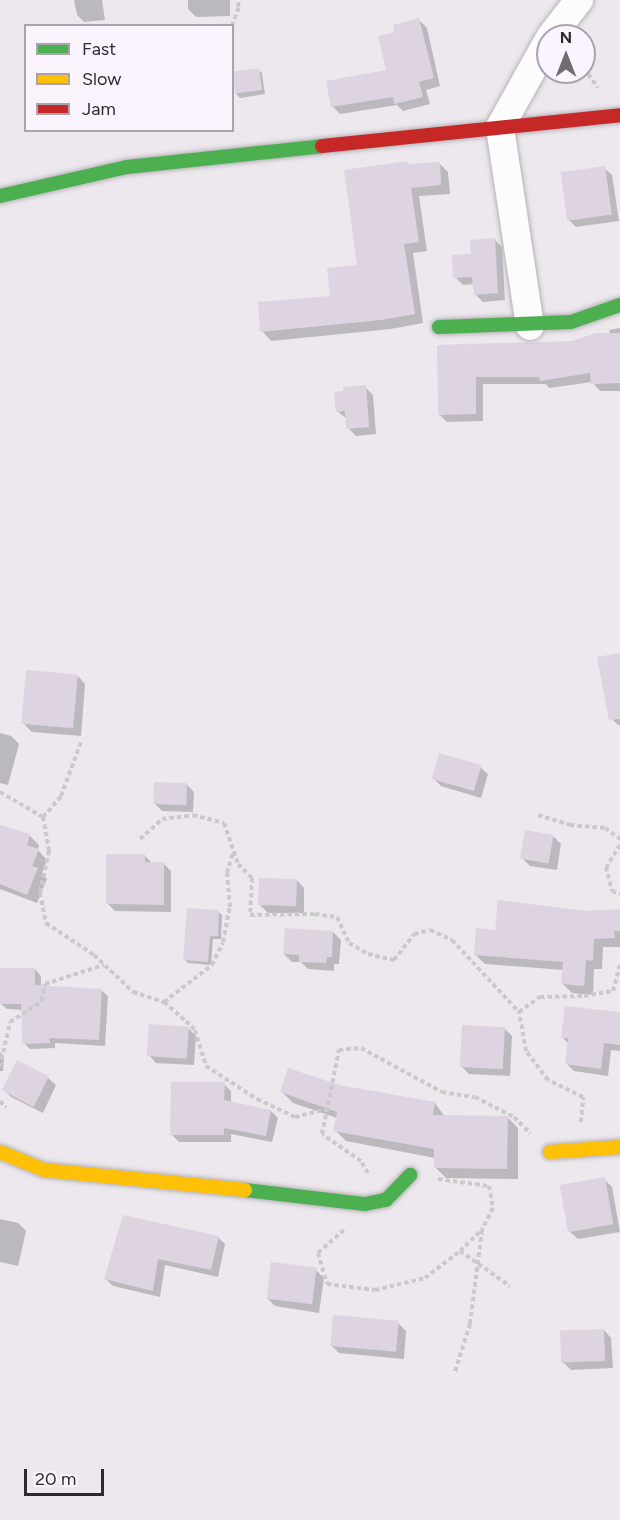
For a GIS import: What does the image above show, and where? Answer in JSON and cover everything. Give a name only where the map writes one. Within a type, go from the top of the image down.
[{"type":"street","points":[[560,24],[579,0]]},
{"type":"street","points":[[531,326],[500,127],[536,62]]},
{"type":"street","points":[[0,196],[127,167],[620,115]]},
{"type":"street","points":[[439,327],[531,326],[571,322],[620,305]]},
{"type":"street","points":[[550,1152],[620,1147]]},
{"type":"street","points":[[0,1152],[44,1170],[96,1177],[261,1191],[365,1204],[386,1200],[410,1175]]},
{"type":"path","points":[[233,24],[239,7],[237,0]]},
{"type":"path","points":[[43,817],[61,796],[81,742]]},
{"type":"path","points":[[0,792],[43,817],[49,851],[40,892],[46,923],[105,965],[133,992],[164,1002],[195,1030],[206,1066],[257,1099],[295,1117],[326,1109]]},
{"type":"path","points":[[140,839],[162,819],[193,815],[224,823],[238,864],[252,878],[250,915],[315,914],[337,917],[349,943],[368,954],[394,960],[414,934],[430,930],[452,940],[519,1011],[526,1051],[548,1080],[583,1097],[579,1145],[550,1152],[514,1117],[474,1096],[442,1092],[361,1048],[339,1050],[322,1134],[361,1161],[386,1200]]},
{"type":"path","points":[[538,815],[570,825],[605,828],[620,839]]},
{"type":"path","points":[[620,844],[606,867],[612,891],[620,894]]},
{"type":"path","points":[[164,1002],[212,965],[223,942],[230,907],[227,873],[233,852]]},
{"type":"path","points":[[0,1067],[10,1022],[42,1000],[45,984],[105,965]]},
{"type":"path","points":[[519,1011],[540,997],[584,996],[613,991],[620,965]]},
{"type":"path","points":[[0,1101],[6,1108]]},
{"type":"path","points":[[365,1204],[345,1229],[318,1253],[327,1284],[375,1290],[425,1278],[460,1251],[482,1230],[494,1208],[489,1186],[410,1175]]},
{"type":"path","points":[[455,1372],[470,1324],[482,1230]]},
{"type":"path","points":[[460,1251],[510,1286]]},
{"type":"building","points":[[419,18],[434,78],[419,82],[423,97],[394,104],[393,97],[331,107],[326,81],[386,70],[378,36],[394,32],[393,25]]},
{"type":"building","points":[[259,68],[262,90],[235,94],[234,72]]},
{"type":"building","points":[[407,161],[408,164],[440,162],[441,185],[411,188],[419,242],[404,244],[415,314],[381,320],[260,332],[258,302],[330,296],[327,268],[357,265],[344,170]]},
{"type":"building","points":[[605,166],[612,215],[567,221],[560,172]]},
{"type":"building","points":[[495,238],[498,293],[474,295],[472,277],[453,278],[452,255],[471,254],[470,240]]},
{"type":"building","points":[[596,333],[620,333],[620,383],[591,384],[590,373],[540,381],[539,377],[476,377],[476,414],[438,415],[437,345],[572,341]]},
{"type":"building","points":[[366,385],[369,427],[346,429],[345,411],[336,412],[334,392],[343,391],[343,387]]},
{"type":"building","points":[[620,653],[620,719],[609,720],[597,657]]},
{"type":"building","points":[[26,670],[78,675],[73,728],[21,724]]},
{"type":"building","points":[[439,753],[481,765],[474,791],[432,779]]},
{"type":"building","points":[[154,782],[187,783],[186,805],[153,804]]},
{"type":"building","points":[[0,825],[30,834],[27,845],[39,849],[32,866],[38,868],[27,895],[0,884]]},
{"type":"building","points":[[525,830],[554,835],[549,864],[520,859]]},
{"type":"building","points":[[106,854],[145,854],[145,862],[164,862],[164,905],[106,904]]},
{"type":"building","points":[[259,878],[297,879],[296,906],[258,905]]},
{"type":"building","points":[[498,900],[585,911],[620,909],[620,931],[614,931],[615,938],[594,939],[593,961],[586,960],[584,986],[561,984],[563,962],[474,955],[476,928],[495,930]]},
{"type":"building","points":[[187,908],[219,910],[218,936],[210,936],[208,962],[183,960]]},
{"type":"building","points":[[285,928],[333,931],[332,957],[327,957],[326,963],[299,962],[299,955],[283,954]]},
{"type":"building","points":[[0,968],[35,968],[35,985],[102,989],[99,1040],[49,1038],[50,1043],[22,1044],[21,1004],[0,1004]]},
{"type":"building","points":[[565,1006],[620,1012],[620,1045],[604,1043],[601,1069],[565,1064],[568,1038],[561,1038]]},
{"type":"building","points":[[149,1024],[189,1027],[187,1059],[147,1056]]},
{"type":"building","points":[[462,1025],[505,1027],[503,1069],[460,1067]]},
{"type":"building","points":[[17,1060],[49,1076],[34,1107],[2,1090]]},
{"type":"building","points":[[288,1068],[339,1085],[435,1102],[433,1115],[508,1116],[507,1169],[434,1168],[434,1149],[333,1131],[337,1112],[280,1092]]},
{"type":"building","points":[[171,1082],[225,1082],[224,1100],[271,1110],[266,1136],[224,1128],[224,1135],[170,1135]]},
{"type":"building","points":[[605,1177],[613,1224],[568,1232],[560,1185]]},
{"type":"building","points":[[123,1215],[219,1236],[211,1270],[158,1259],[153,1291],[104,1279]]},
{"type":"building","points":[[271,1262],[317,1268],[312,1304],[266,1299]]},
{"type":"building","points":[[333,1315],[399,1321],[396,1352],[330,1346]]},
{"type":"building","points":[[604,1329],[605,1361],[561,1363],[560,1331]]},
{"type":"traffic: fast","points":[[0,196],[127,167],[322,146]]},
{"type":"traffic: fast","points":[[439,327],[571,322],[620,305]]},
{"type":"traffic: fast","points":[[245,1190],[365,1204],[386,1200],[410,1175]]},
{"type":"traffic: slow","points":[[550,1152],[620,1147]]},
{"type":"traffic: slow","points":[[0,1152],[44,1170],[245,1190]]},
{"type":"traffic: jam","points":[[322,146],[620,115]]}]
